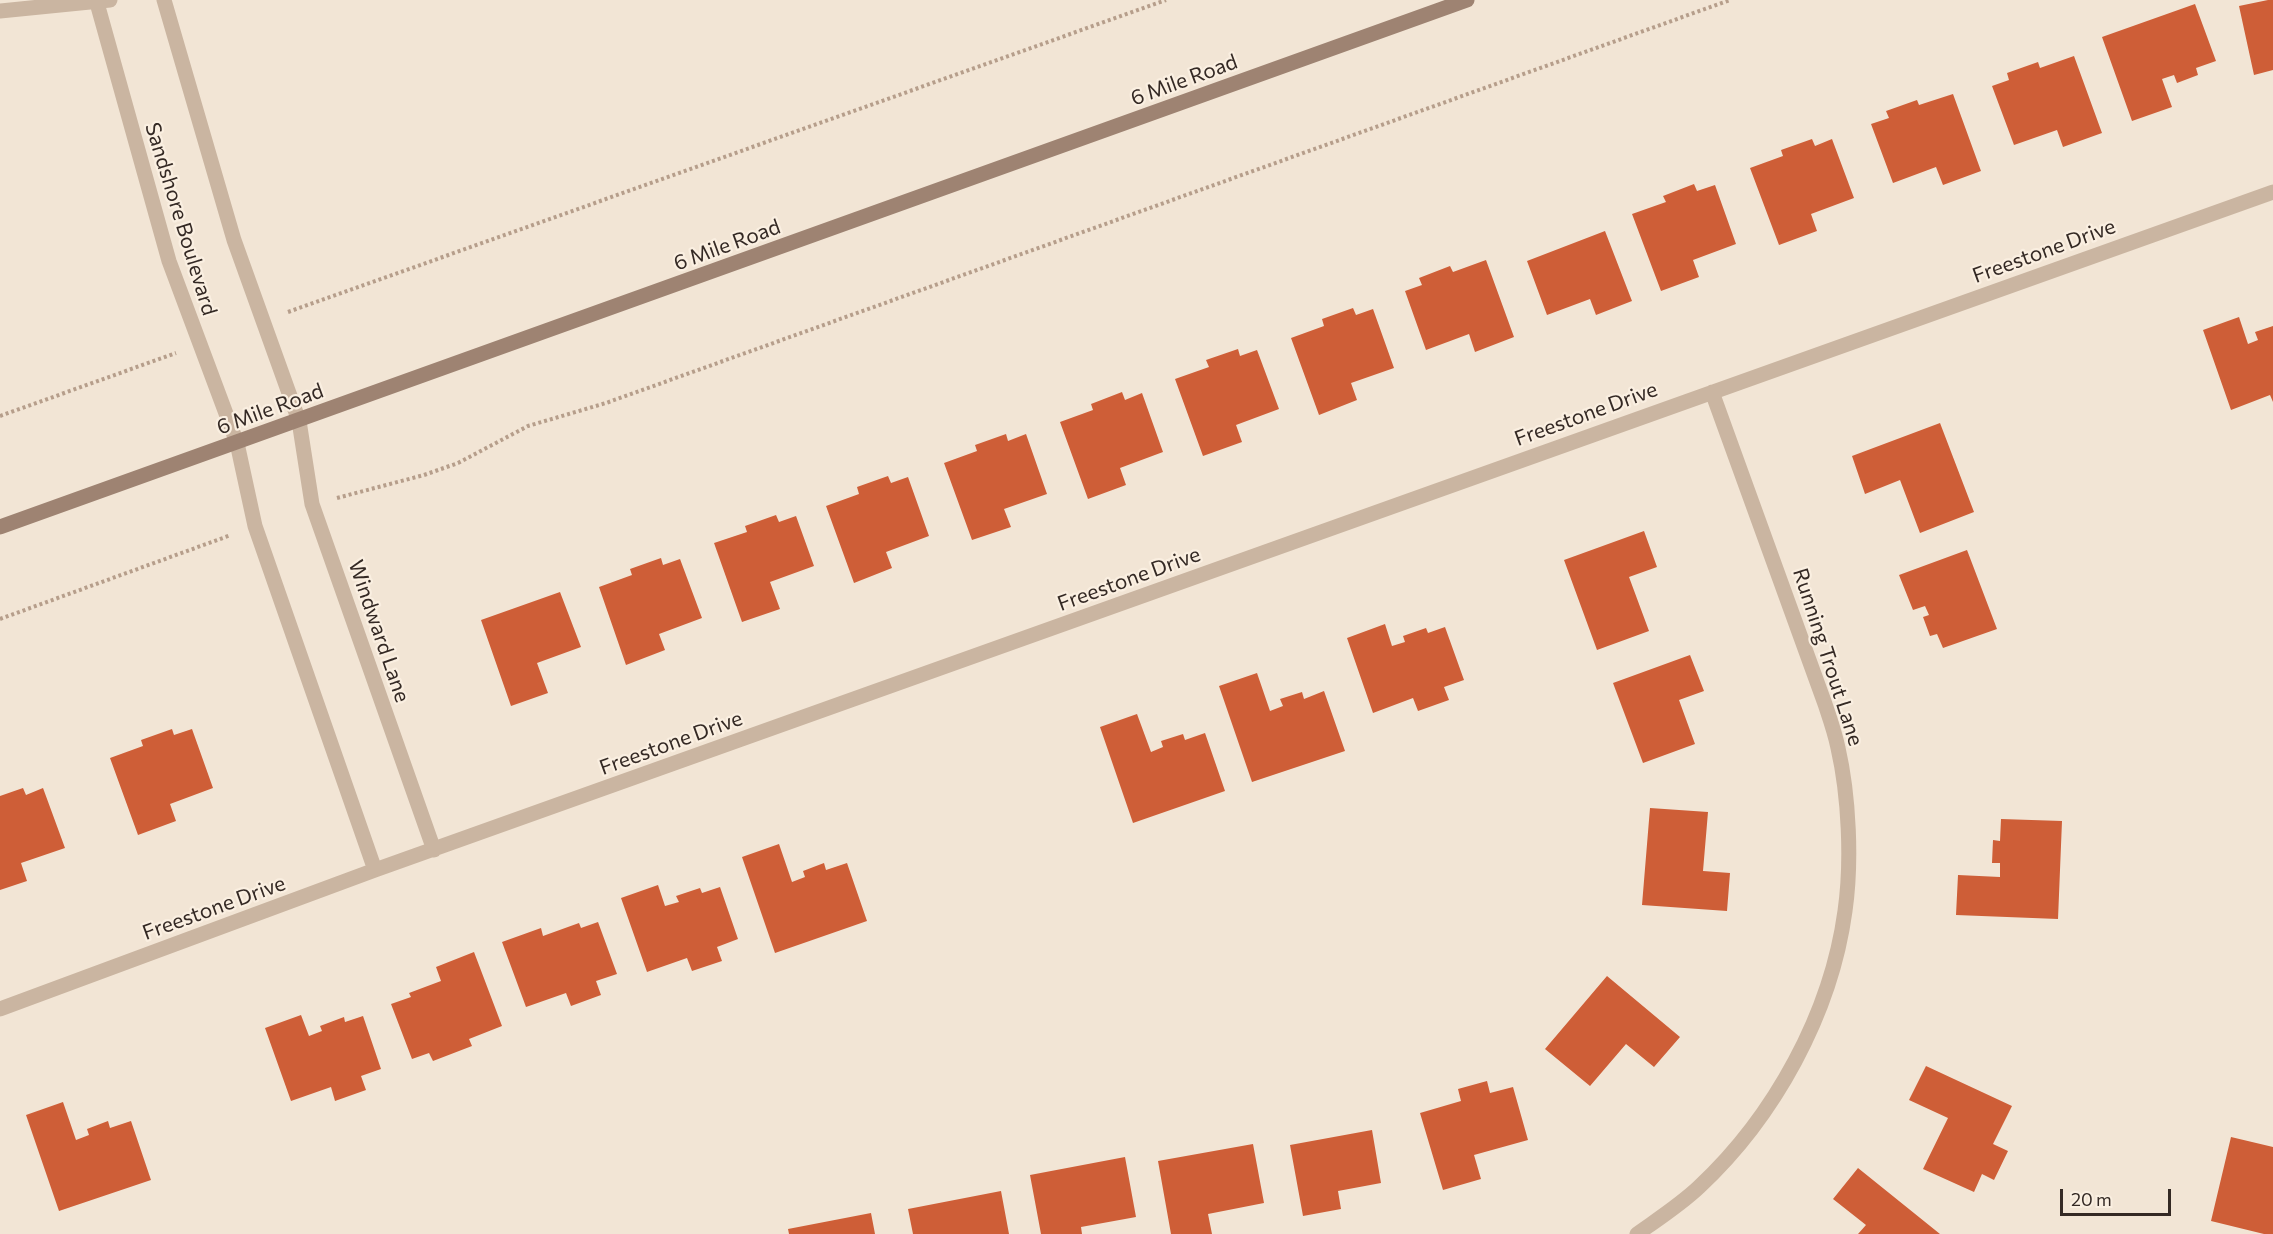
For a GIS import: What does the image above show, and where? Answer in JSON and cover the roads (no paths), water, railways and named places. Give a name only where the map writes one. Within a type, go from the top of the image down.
[{"type":"street","points":[[164,0],[234,240],[299,422]]},
{"type":"street","name":"6 Mile Road","points":[[0,528],[1467,0]]},
{"type":"street","points":[[0,11],[104,1]]},
{"type":"street","name":"Sandshore Boulevard","points":[[104,1],[169,261],[237,443]]},
{"type":"street","name":"Freestone Drive","points":[[0,1010],[375,870],[2273,192]]},
{"type":"street","name":"Running Trout Lane","points":[[1637,1234],[1698,1188],[1750,1130],[1777,1090],[1801,1049],[1820,1006],[1836,958],[1845,910],[1847,818],[1838,747],[1825,704],[1712,392]]},
{"type":"street","name":"Windward Lane","points":[[299,422],[312,504],[434,850]]},
{"type":"street","points":[[237,443],[255,526],[375,870]]}]
